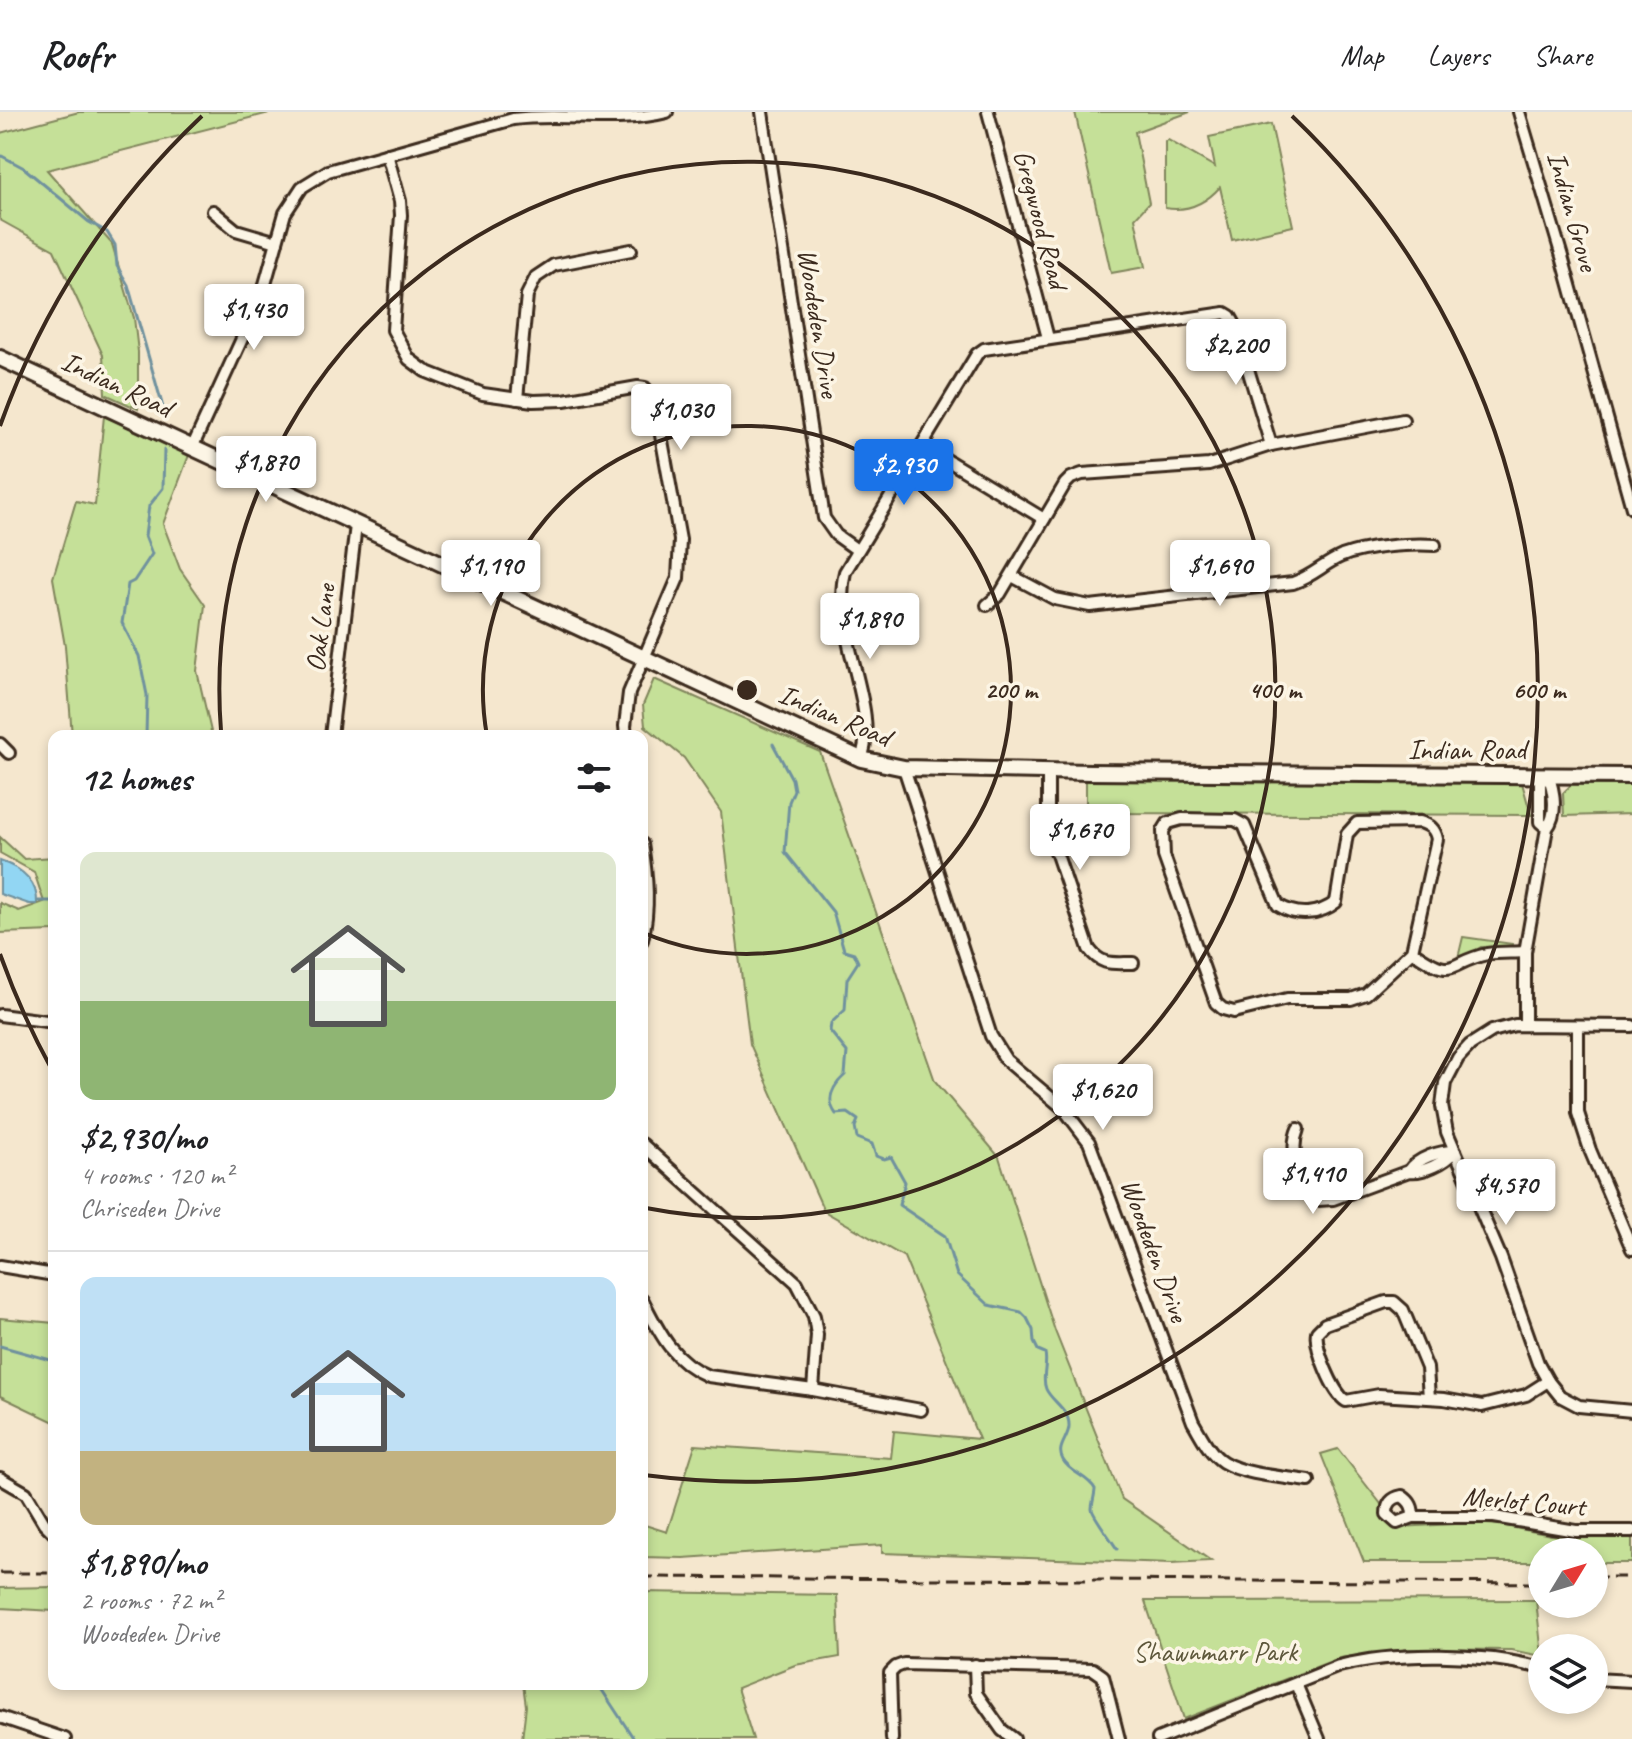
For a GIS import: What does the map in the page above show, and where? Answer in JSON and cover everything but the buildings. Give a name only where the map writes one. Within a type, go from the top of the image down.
[{"type":"street","points":[[192,448],[262,295],[285,213],[302,187],[328,171],[513,119],[535,115],[642,118],[667,112]]},
{"type":"street","name":"Woodeden Drive","points":[[762,112],[824,518],[836,535],[857,550]]},
{"type":"street","name":"Gregwood Road","points":[[988,112],[1048,338]]},
{"type":"street","name":"Indian Grove","points":[[1519,112],[1632,508]]},
{"type":"street","points":[[387,154],[400,201],[401,233],[393,330],[409,359],[425,371],[483,394],[550,402],[638,387],[645,388],[655,402],[680,540],[678,578],[627,701],[626,730]]},
{"type":"street","points":[[213,211],[236,230],[277,242]]},
{"type":"street","points":[[517,399],[527,295],[536,277],[554,265],[631,250]]},
{"type":"street","points":[[861,759],[868,734],[840,602],[845,572],[977,354],[984,349],[1048,338],[1225,313],[1234,323],[1271,445]]},
{"type":"street","name":"Indian Road","points":[[0,358],[861,759],[904,768],[1048,772],[1632,776]]},
{"type":"street","points":[[987,605],[1000,594],[1012,576],[1071,478],[1082,474],[1209,465],[1271,445],[1403,420]]},
{"type":"street","points":[[922,445],[1044,519]]},
{"type":"street","name":"Oak Lane","points":[[332,730],[356,525]]},
{"type":"street","points":[[1012,576],[1055,599],[1090,606],[1293,583],[1311,577],[1345,555],[1411,543],[1435,545]]},
{"type":"street","points":[[0,744],[9,753]]},
{"type":"street","name":"Woodeden Drive","points":[[904,768],[991,1036],[1006,1060],[1063,1108],[1089,1142],[1193,1422],[1210,1449],[1223,1462],[1252,1471],[1309,1481]]},
{"type":"street","points":[[1048,772],[1048,828],[1089,949],[1097,960],[1106,963],[1133,963]]},
{"type":"street","points":[[1525,1025],[1525,952],[1547,828],[1553,821],[1554,788],[1548,775]]},
{"type":"street","points":[[1182,819],[1235,820],[1244,825],[1278,905],[1288,912],[1324,912],[1336,902],[1347,834],[1357,823],[1428,824],[1436,832],[1437,839],[1412,951],[1366,994],[1340,999],[1287,999],[1234,1012],[1223,1009],[1216,1003],[1164,856],[1163,831],[1168,823],[1182,819]]},
{"type":"street","points":[[1412,951],[1431,965],[1451,969],[1486,954],[1525,952]]},
{"type":"street","points":[[0,1015],[48,1021]]},
{"type":"street","points":[[1632,1026],[1525,1025],[1503,1027],[1481,1036],[1458,1058],[1451,1070],[1445,1083],[1442,1106],[1444,1122],[1455,1151],[1501,1258],[1538,1363],[1548,1381],[1560,1396],[1579,1406],[1632,1411]]},
{"type":"street","points":[[1578,1026],[1578,1113],[1590,1150],[1632,1249]]},
{"type":"street","points":[[1298,1129],[1295,1158],[1306,1187],[1318,1200],[1333,1199],[1409,1171],[1417,1172],[1446,1160],[1455,1151]]},
{"type":"street","points":[[648,1149],[797,1283],[814,1316],[817,1335],[813,1390]]},
{"type":"street","points":[[0,1266],[48,1274]]},
{"type":"street","points":[[1429,1398],[1427,1368],[1403,1310],[1397,1304],[1381,1304],[1327,1323],[1319,1329],[1316,1339],[1318,1347],[1341,1399],[1353,1401],[1379,1395],[1482,1406],[1529,1394],[1548,1381]]},
{"type":"street","points":[[648,1311],[662,1339],[676,1357],[708,1376],[813,1390],[921,1410]]},
{"type":"street","points":[[0,1478],[26,1493],[48,1527]]},
{"type":"street","name":"Merlot Court","points":[[1413,1517],[1494,1517],[1576,1531],[1632,1531]]},
{"type":"street","points":[[1158,1739],[1339,1666],[1376,1658],[1488,1658],[1528,1665]]},
{"type":"street","points":[[892,1739],[889,1679],[890,1673],[904,1664],[1093,1669],[1100,1672],[1105,1680],[1119,1739]]},
{"type":"street","points":[[975,1665],[976,1693],[1002,1730],[1014,1739]]},
{"type":"street","points":[[1608,1680],[1632,1681]]},
{"type":"street","points":[[1296,1684],[1319,1739]]},
{"type":"street","points":[[0,1717],[65,1739]]},
{"type":"green space","points":[[79,112],[273,112],[47,170],[112,244],[134,318],[138,352],[138,409],[105,394],[103,355],[54,250],[0,220],[0,133]]},
{"type":"green space","points":[[1075,112],[1190,112],[1135,132],[1149,203],[1135,218],[1145,267],[1111,273]]},
{"type":"green space","points":[[1271,124],[1293,226],[1232,240],[1220,187],[1196,205],[1181,209],[1165,208],[1165,142],[1168,140],[1215,167],[1209,137]]},
{"type":"green space","points":[[104,416],[189,455],[163,524],[180,569],[205,605],[197,671],[211,730],[72,730],[65,646],[53,578],[76,501],[95,505]]},
{"type":"green space","points":[[654,679],[820,752],[935,1081],[999,1157],[1055,1331],[1122,1499],[1211,1561],[1171,1563],[882,1553],[882,1545],[683,1558],[648,1557],[648,1526],[667,1532],[695,1445],[891,1458],[894,1431],[979,1439],[904,1257],[824,1211],[750,1044],[721,812],[684,758],[645,726],[643,705]]},
{"type":"green space","points":[[1086,780],[1522,783],[1531,815],[1103,813],[1086,810]]},
{"type":"green space","points":[[1571,785],[1632,785],[1632,814],[1564,816],[1563,793]]},
{"type":"green space","points":[[0,837],[24,859],[48,857],[48,931],[0,933],[0,903],[19,911],[44,902],[34,872],[0,853]]},
{"type":"green space","points":[[1463,937],[1513,944],[1513,950],[1481,947],[1457,962]]},
{"type":"green space","points":[[0,1318],[48,1322],[48,1419],[0,1396]]},
{"type":"green space","points":[[1338,1449],[1399,1527],[1474,1523],[1551,1535],[1632,1538],[1632,1563],[1608,1563],[1608,1538],[1528,1538],[1528,1562],[1364,1562],[1321,1454]]},
{"type":"green space","points":[[48,1587],[48,1611],[0,1608],[0,1588]]},
{"type":"green space","points":[[648,1592],[837,1595],[840,1657],[795,1665],[737,1688],[753,1739],[522,1739],[526,1706],[524,1690],[648,1690]]},
{"type":"green space","name":"Shawnmarr Park","points":[[1528,1600],[1528,1618],[1538,1618],[1540,1634],[1528,1634],[1528,1653],[1511,1650],[1409,1649],[1339,1658],[1184,1719],[1145,1601]]},
{"type":"water","points":[[0,861],[27,876],[35,888],[37,904],[0,894]]},
{"type":"waterway","points":[[0,155],[24,168],[89,222],[107,232],[115,245],[117,266],[128,285],[164,411]]},
{"type":"waterway","points":[[146,730],[147,695],[139,656],[122,623],[128,584],[134,581],[152,554],[145,536],[149,506],[163,488],[164,450]]},
{"type":"waterway","points":[[773,744],[792,779],[794,790],[789,802],[785,852],[833,912],[844,950],[854,953],[858,962],[847,979],[845,1010],[831,1023],[830,1031],[847,1052],[845,1075],[832,1093],[833,1108],[836,1114],[848,1113],[858,1120],[855,1127],[857,1138],[872,1144],[876,1156],[884,1159],[891,1157],[905,1182],[899,1205],[945,1236],[957,1275],[989,1305],[1021,1312],[1027,1318],[1038,1350],[1045,1353],[1046,1389],[1068,1419],[1069,1429],[1061,1455],[1066,1464],[1095,1489],[1093,1512],[1117,1549]]},
{"type":"waterway","points":[[38,901],[48,901]]},
{"type":"waterway","points":[[0,1346],[48,1359]]},
{"type":"waterway","points":[[602,1690],[634,1739]]},
{"type":"railway","points":[[0,1573],[48,1573]]},
{"type":"railway","points":[[648,1577],[1528,1583]]},
{"type":"railway","points":[[1608,1577],[1632,1577]]}]
